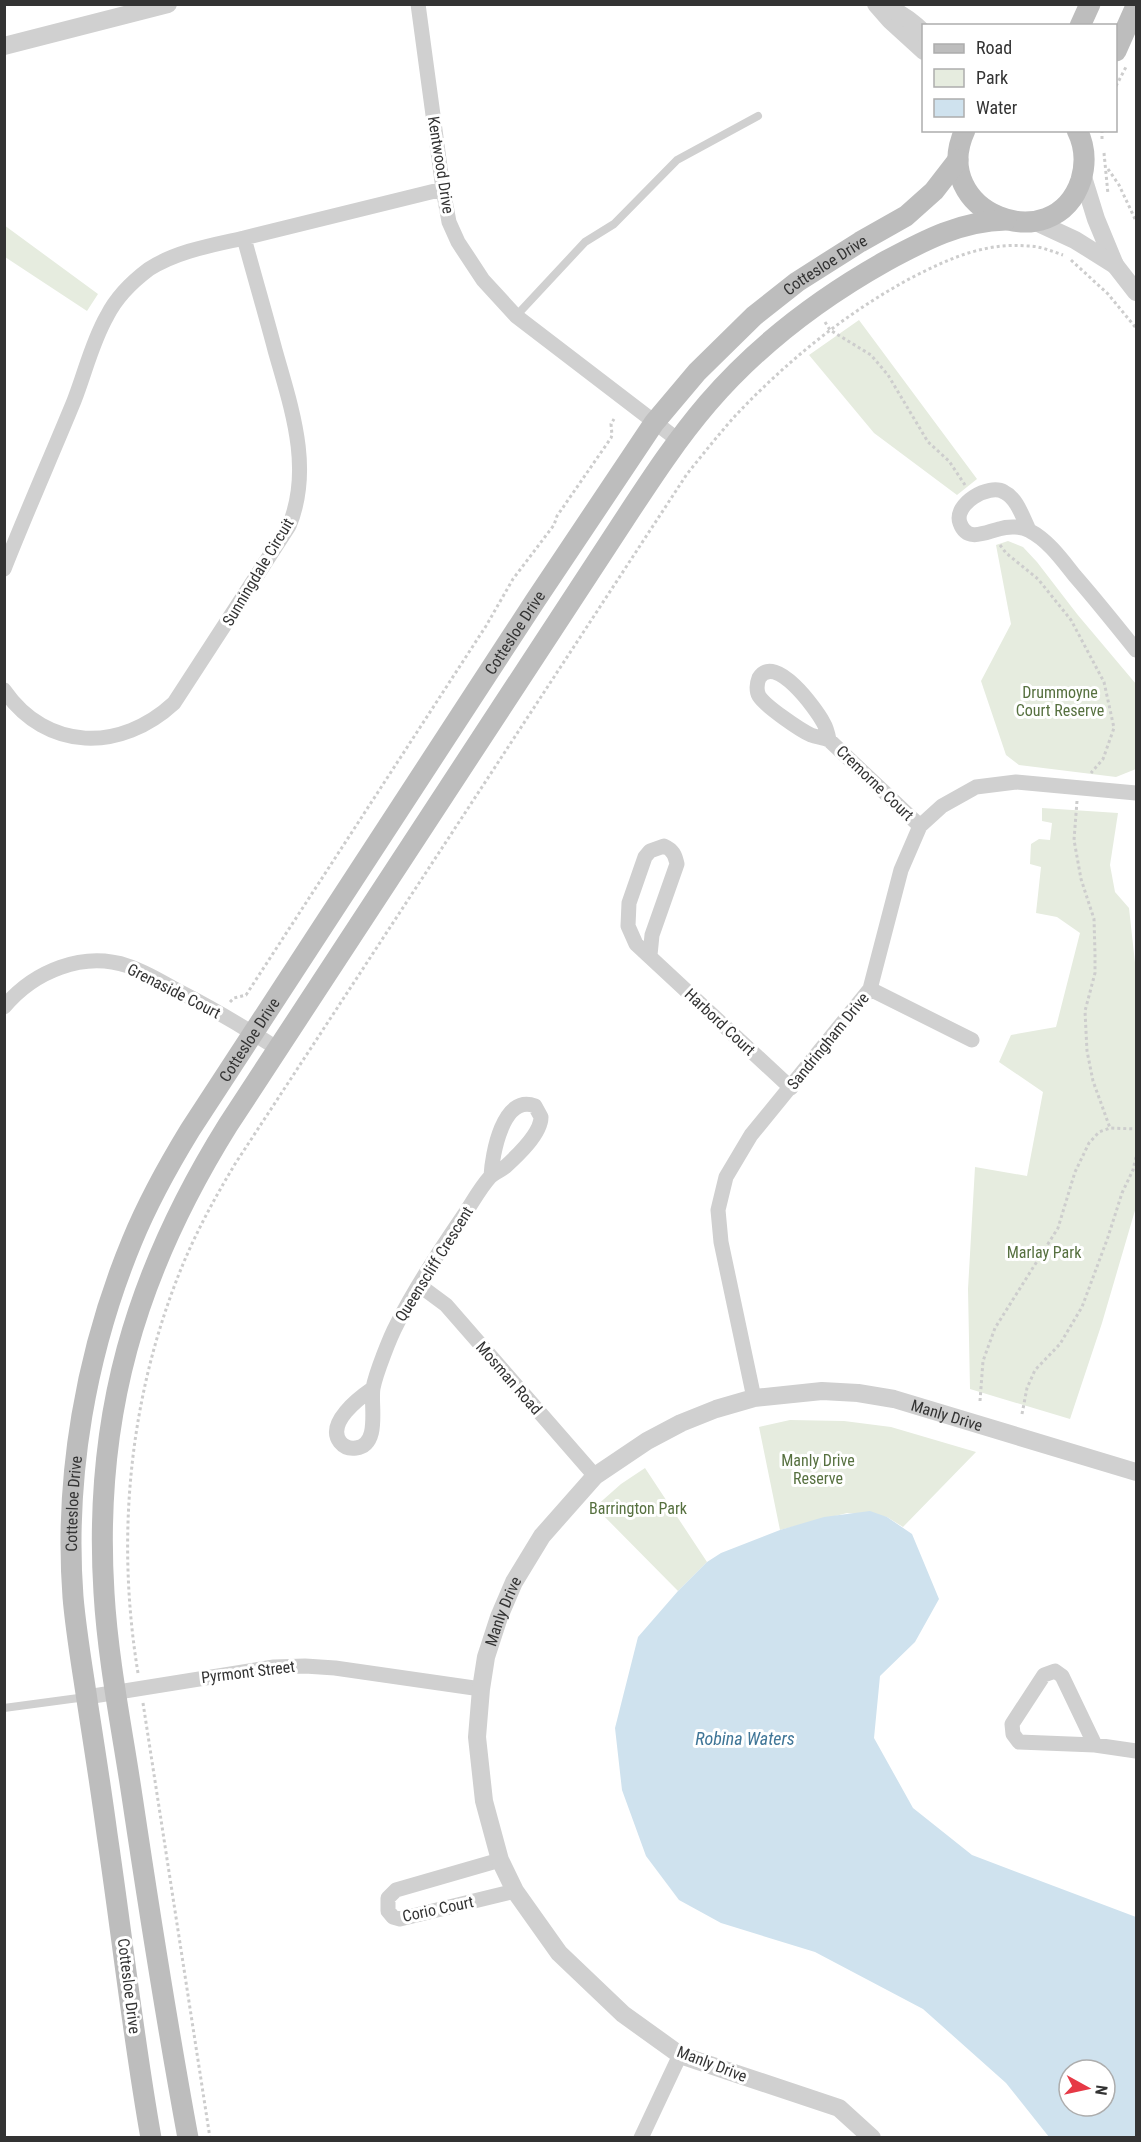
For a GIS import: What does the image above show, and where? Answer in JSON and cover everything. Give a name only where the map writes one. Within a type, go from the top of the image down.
[{"type":"main road","points":[[1081,24],[1090,4]]},
{"type":"main road","points":[[1117,49],[1137,6]]},
{"type":"main road","points":[[963,132],[958,160],[962,180],[972,198],[987,212],[1006,220]]},
{"type":"main road","points":[[1034,221],[1053,214],[1076,190],[1082,174],[1084,158],[1081,134]]},
{"type":"main road","name":"Cottesloe Drive","points":[[151,2138],[140,2076],[73,1597],[72,1528],[79,1438],[94,1356],[120,1271],[145,1211],[190,1130],[596,507],[654,423],[697,372],[754,316],[797,282],[906,216],[934,191],[958,160]]},
{"type":"main road","name":"Cottesloe Drive","points":[[188,2138],[145,1885],[108,1640],[104,1596],[102,1515],[108,1441],[128,1341],[152,1271],[184,1200],[228,1125],[621,523],[678,440],[710,401],[752,358],[800,316],[880,265],[933,236],[968,224],[987,220],[1034,221]]},
{"type":"street","points":[[4,46],[135,9],[168,4]]},
{"type":"street","name":"Kentwood Drive","points":[[418,4],[443,189],[449,222],[458,242],[483,280],[516,316],[678,440]]},
{"type":"street","points":[[878,4],[906,16],[922,31]]},
{"type":"street","points":[[878,4],[890,20],[922,49]]},
{"type":"street","points":[[1082,174],[1096,219],[1115,265],[1137,292]]},
{"type":"street","points":[[4,569],[107,315],[131,285],[150,269],[192,251],[443,189]]},
{"type":"street","points":[[1034,221],[1075,240],[1115,265]]},
{"type":"street","name":"Sunningdale Circuit","points":[[4,690],[28,716],[66,735],[89,739],[109,738],[139,729],[165,712],[174,703],[289,526],[300,488],[297,443],[288,399],[244,238]]},
{"type":"street","points":[[1029,530],[1018,508],[1006,492],[990,490],[973,498],[961,511],[960,523],[970,534],[978,536],[1001,528],[1019,527],[1040,537],[1137,650]]},
{"type":"street","name":"Cremorne Court","points":[[830,740],[812,735],[793,725],[759,696],[758,679],[764,673],[774,671],[783,674],[808,700],[824,723],[830,740],[920,826]]},
{"type":"street","name":"Sandringham Drive","points":[[754,1398],[721,1242],[718,1210],[726,1178],[751,1135],[870,989],[901,870],[920,826],[942,806],[976,787],[1016,782],[1137,793]]},
{"type":"street","name":"Harbord Court","points":[[650,955],[651,935],[677,864],[675,855],[664,846],[650,851],[645,857],[629,903],[628,926],[636,944],[790,1088]]},
{"type":"street","name":"Grenaside Court","points":[[4,1007],[35,978],[79,962],[104,962],[128,966],[209,1007],[278,1049]]},
{"type":"street","points":[[870,989],[972,1040]]},
{"type":"street","name":"Queenscliff Crescent","points":[[372,1389],[395,1326],[443,1246],[491,1176]]},
{"type":"street","name":"Mosman Road","points":[[419,1285],[446,1305],[595,1476]]},
{"type":"street","name":"Manly Drive","points":[[872,2138],[839,2108],[680,2055],[623,2014],[559,1953],[515,1891],[500,1860],[489,1824],[481,1783],[477,1737],[481,1689],[489,1647],[499,1617],[514,1582],[542,1536],[595,1476],[647,1441],[681,1423],[716,1409],[754,1398],[822,1391],[858,1393],[894,1399],[1137,1472]]},
{"type":"street","name":"Pyrmont Street","points":[[87,1697],[274,1666],[335,1668],[481,1689]]},
{"type":"street","points":[[1095,1745],[1062,1676],[1054,1671],[1044,1675],[1012,1724],[1013,1734],[1019,1742],[1095,1745],[1137,1751]]},
{"type":"street","name":"Corio Court","points":[[500,1860],[396,1890],[388,1898],[388,1911],[393,1917],[400,1919],[515,1891]]},
{"type":"street","points":[[641,2138],[680,2055]]},
{"type":"lane","points":[[516,316],[585,242],[614,224],[677,160],[758,116]]},
{"type":"lane","points":[[4,1708],[87,1697]]},
{"type":"path","points":[[1102,132],[1107,167],[1107,202]]},
{"type":"path","points":[[1107,167],[1137,221]]},
{"type":"path","points":[[136,1658],[129,1599],[127,1548],[128,1498],[134,1443],[155,1343],[186,1258],[207,1212],[235,1164],[687,474],[736,415],[783,369],[830,330],[879,295],[946,259],[969,252],[1008,246],[1029,246],[1065,256],[1097,283],[1137,328]]},
{"type":"path","points":[[822,319],[830,330],[871,355],[888,375],[928,442],[949,461],[973,498]]},
{"type":"path","name":"Cottesloe Drive","points":[[229,1003],[234,998],[246,995],[486,626],[513,579],[544,539],[557,516],[611,438],[611,424],[614,419]]},
{"type":"path","points":[[993,531],[1006,553],[1038,579],[1071,620],[1104,681],[1114,728],[1103,759],[1078,786],[1074,840],[1081,879],[1094,919],[1095,973],[1085,1011],[1087,1051],[1093,1081],[1110,1128]]},
{"type":"path","points":[[980,1401],[983,1361],[995,1328],[1058,1228],[1075,1172],[1089,1143],[1099,1132],[1110,1128],[1137,1129]]},
{"type":"path","points":[[1022,1414],[1026,1388],[1035,1370],[1060,1344],[1082,1307],[1137,1157]]},
{"type":"path","points":[[147,1723],[210,2138]]},
{"type":"green space","points":[[4,225],[98,294],[87,311],[5,257]]},
{"type":"green space","points":[[859,320],[977,479],[957,495],[874,433],[809,355]]},
{"type":"green space","name":"Drummoyne Court Reserve","points":[[1008,541],[1023,547],[1037,562],[1136,684],[1136,769],[1116,777],[1019,765],[1006,755],[981,681],[1011,624],[996,545]]},
{"type":"green space","name":"Marlay Park","points":[[1042,808],[1118,813],[1110,865],[1115,892],[1129,908],[1136,972],[1136,1207],[1102,1323],[1070,1419],[970,1389],[968,1289],[975,1167],[1027,1176],[1043,1092],[999,1062],[1011,1035],[1056,1027],[1080,933],[1057,917],[1036,913],[1041,867],[1030,864],[1031,844],[1039,839],[1050,840],[1052,823],[1042,821]]},
{"type":"green space","name":"Manly Drive Reserve","points":[[790,1420],[844,1421],[891,1427],[976,1452],[903,1527],[887,1517],[847,1513],[780,1530],[759,1427]]},
{"type":"green space","name":"Barrington Park","points":[[645,1468],[707,1562],[678,1591],[595,1507],[621,1484]]},
{"type":"water","name":"Robina Waters","points":[[870,1511],[887,1517],[912,1534],[939,1599],[915,1642],[880,1676],[874,1738],[913,1808],[972,1855],[1136,1917],[1136,2137],[1049,2137],[1006,2083],[923,2009],[815,1952],[721,1923],[679,1900],[646,1856],[622,1790],[615,1728],[638,1637],[707,1562],[721,1553],[780,1530],[824,1517]]}]
